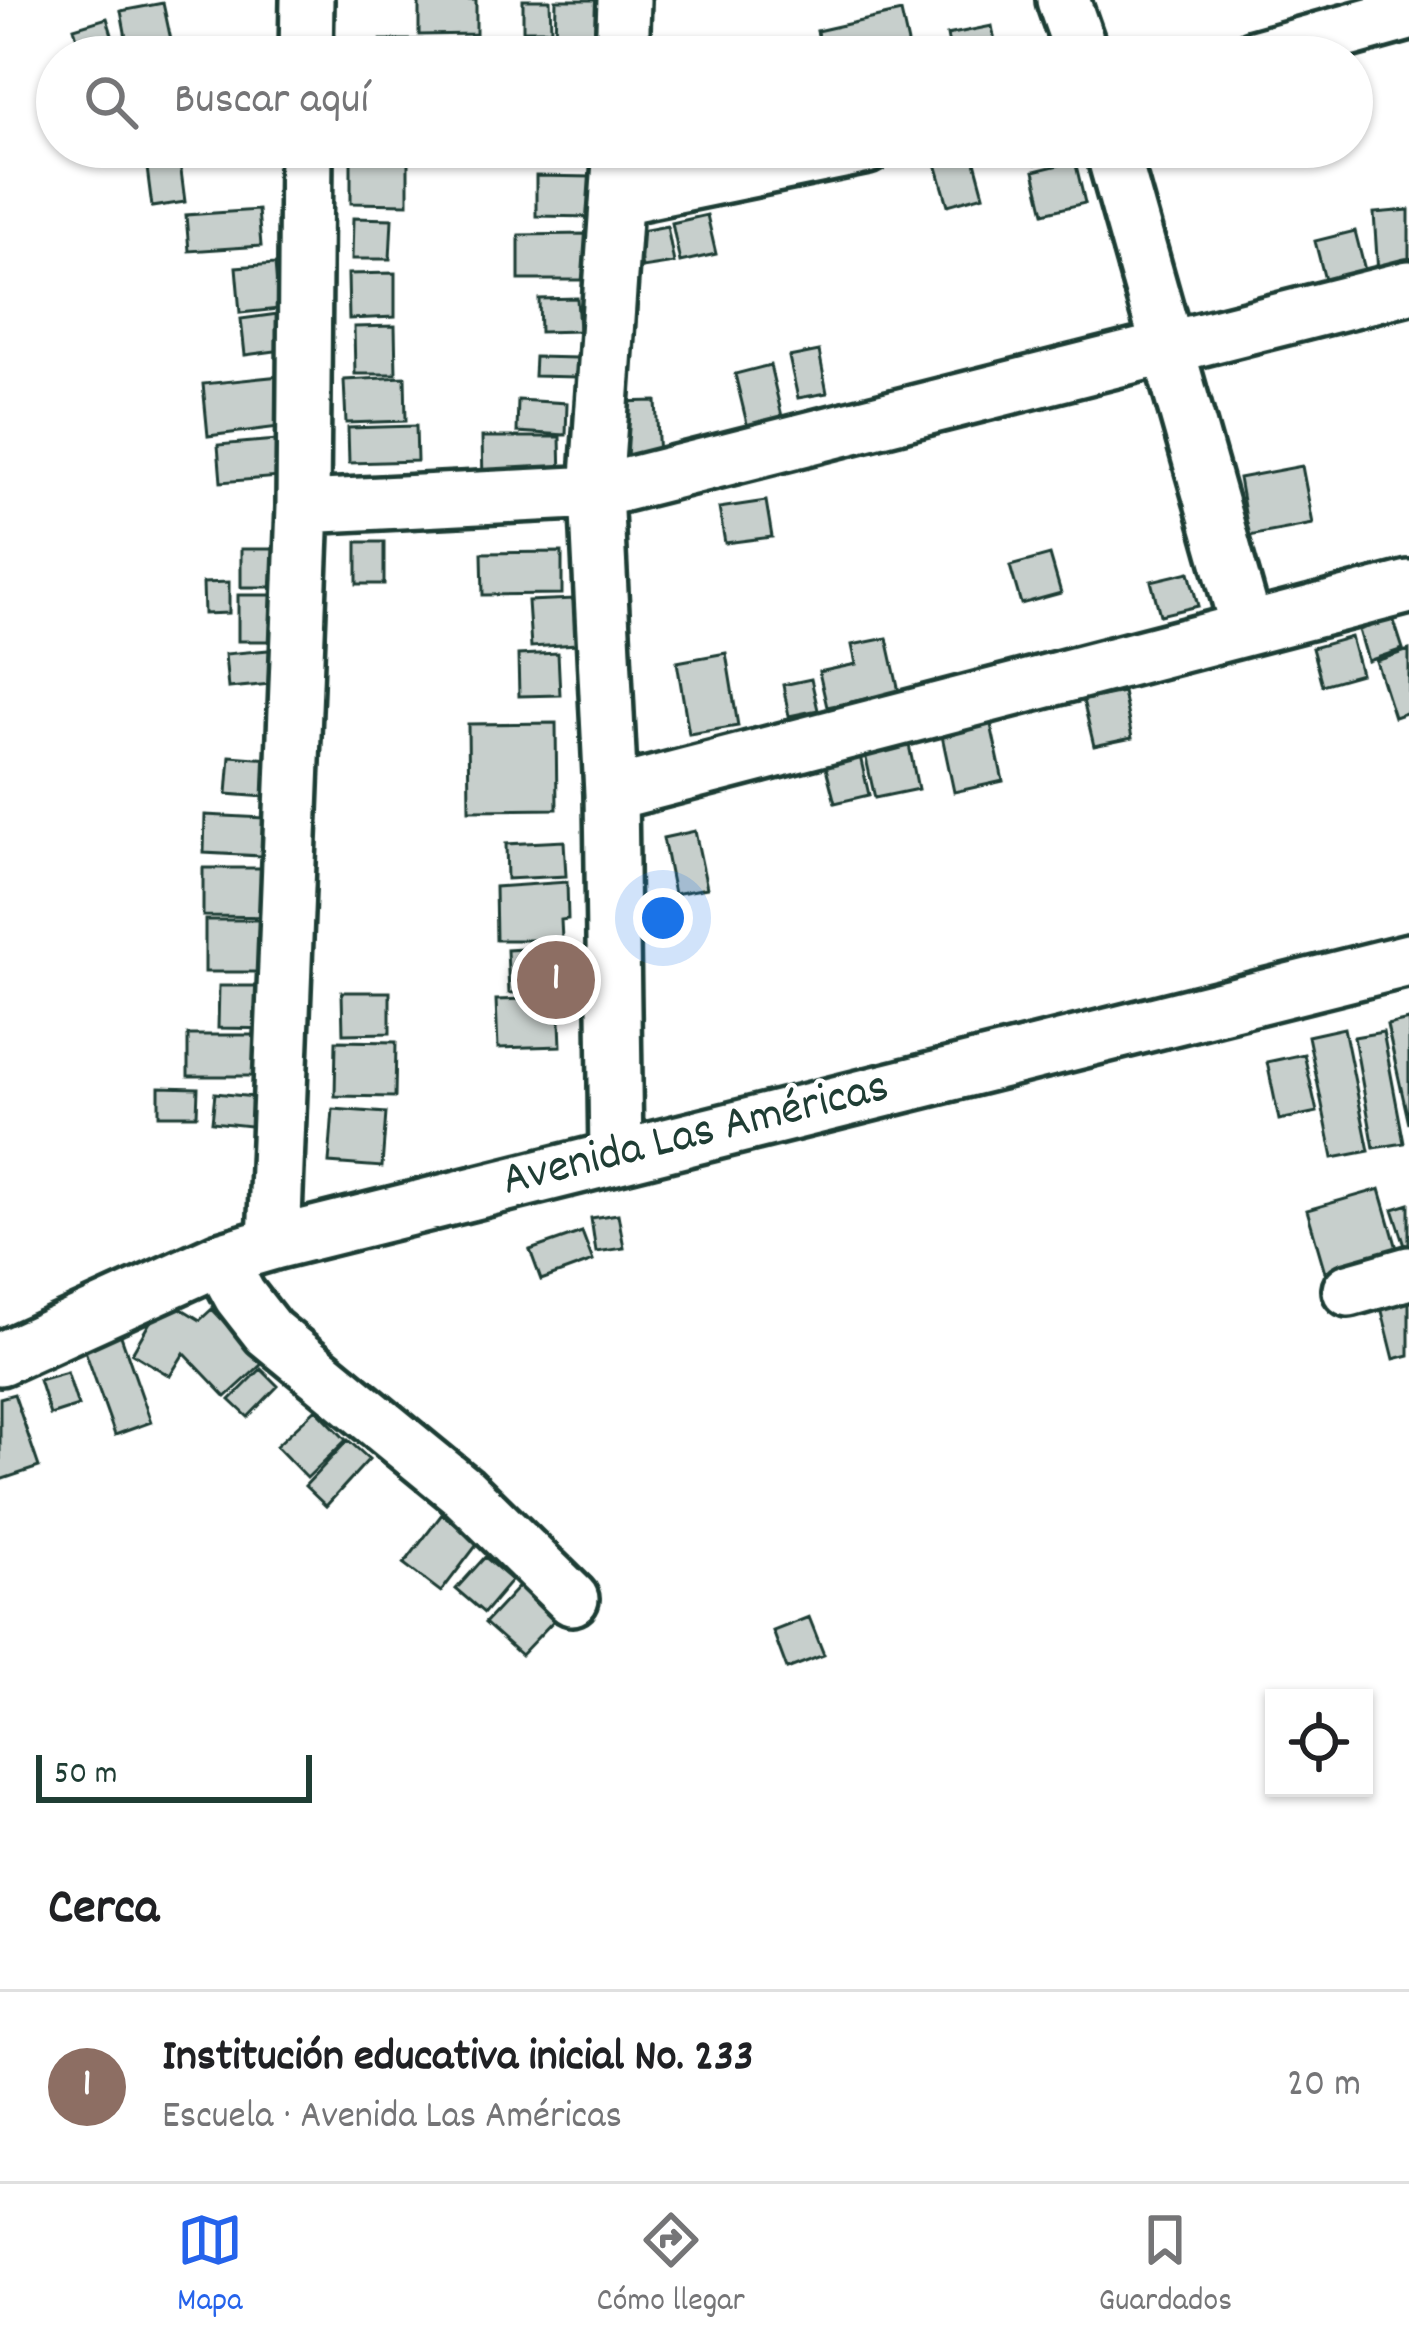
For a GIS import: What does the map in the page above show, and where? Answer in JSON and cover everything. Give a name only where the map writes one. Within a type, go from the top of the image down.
[{"type":"street","points":[[306,36],[307,0]]},
{"type":"street","points":[[623,36],[624,0]]},
{"type":"street","points":[[1063,0],[1076,36]]},
{"type":"street","points":[[1330,36],[1409,14]]},
{"type":"street","points":[[274,1243],[303,507],[306,168]]},
{"type":"street","points":[[616,1155],[611,794],[596,492],[620,168]]},
{"type":"street","points":[[619,197],[763,168]]},
{"type":"street","points":[[1117,168],[1247,629]]},
{"type":"street","points":[[303,507],[596,492],[1409,287]]},
{"type":"street","points":[[611,794],[1409,587]]},
{"type":"street","name":"Avenida Las Américas","points":[[0,1359],[220,1258],[616,1155],[1409,960]]},
{"type":"street","points":[[220,1258],[240,1297],[268,1332],[462,1491],[572,1599]]},
{"type":"street","points":[[1349,1290],[1409,1273]]},
{"type":"building","points":[[419,0],[476,0],[476,34],[419,35]]},
{"type":"building","points":[[523,0],[550,0],[551,30],[523,30]]},
{"type":"building","points":[[556,0],[600,0],[600,36],[555,36]]},
{"type":"building","points":[[163,3],[170,36],[126,36],[121,11]]},
{"type":"building","points":[[901,12],[906,36],[818,36],[817,31]]},
{"type":"building","points":[[107,18],[112,36],[76,36],[74,28]]},
{"type":"building","points":[[992,26],[994,36],[947,36]]},
{"type":"building","points":[[147,168],[181,168],[185,202],[152,207]]},
{"type":"building","points":[[351,168],[408,168],[408,204],[351,203]]},
{"type":"building","points":[[937,168],[977,168],[984,195],[948,205]]},
{"type":"building","points":[[1077,168],[1085,203],[1044,213],[1034,171]]},
{"type":"building","points":[[536,176],[593,177],[593,217],[536,216]]},
{"type":"building","points":[[258,210],[261,246],[189,251],[186,215]]},
{"type":"building","points":[[1409,210],[1409,271],[1378,273],[1374,213]]},
{"type":"building","points":[[707,215],[716,254],[680,262],[672,223]]},
{"type":"building","points":[[353,218],[392,219],[390,259],[352,259]]},
{"type":"building","points":[[667,226],[674,263],[642,268],[636,232]]},
{"type":"building","points":[[1355,231],[1367,278],[1327,288],[1315,241]]},
{"type":"building","points":[[586,234],[586,280],[519,280],[519,235]]},
{"type":"building","points":[[275,264],[279,309],[240,313],[236,267]]},
{"type":"building","points":[[395,273],[395,317],[349,319],[348,274]]},
{"type":"building","points":[[577,298],[579,331],[540,332],[539,299]]},
{"type":"building","points":[[278,314],[283,350],[245,355],[241,319]]},
{"type":"building","points":[[395,326],[396,374],[355,374],[354,327]]},
{"type":"building","points":[[819,351],[827,393],[798,398],[789,357]]},
{"type":"building","points":[[535,357],[577,358],[577,377],[534,376]]},
{"type":"building","points":[[770,365],[784,425],[749,432],[735,374]]},
{"type":"building","points":[[281,376],[287,426],[208,436],[203,384]]},
{"type":"building","points":[[405,377],[406,421],[346,423],[344,380]]},
{"type":"building","points":[[518,400],[567,403],[566,435],[517,432]]},
{"type":"building","points":[[656,401],[659,457],[621,459],[618,402]]},
{"type":"building","points":[[416,426],[417,461],[349,463],[348,428]]},
{"type":"building","points":[[482,437],[560,437],[561,481],[483,482]]},
{"type":"building","points":[[276,440],[280,477],[221,482],[218,445]]},
{"type":"building","points":[[1302,466],[1313,524],[1249,536],[1239,478]]},
{"type":"building","points":[[766,501],[772,537],[725,543],[719,508]]},
{"type":"building","points":[[357,542],[384,542],[384,584],[357,584]]},
{"type":"building","points":[[241,549],[291,549],[292,587],[241,587]]},
{"type":"building","points":[[562,552],[562,594],[483,595],[482,553]]},
{"type":"building","points":[[1050,555],[1061,593],[1021,604],[1010,566]]},
{"type":"building","points":[[1189,572],[1198,606],[1160,615],[1151,581]]},
{"type":"building","points":[[229,582],[229,613],[204,614],[203,583]]},
{"type":"building","points":[[238,595],[292,595],[292,641],[238,641]]},
{"type":"building","points":[[575,599],[577,644],[531,647],[528,601]]},
{"type":"building","points":[[1393,618],[1403,649],[1368,661],[1359,630]]},
{"type":"building","points":[[1351,637],[1361,674],[1322,685],[1312,648]]},
{"type":"building","points":[[887,638],[899,692],[827,707],[819,672],[856,664],[852,645]]},
{"type":"building","points":[[291,648],[294,682],[228,688],[225,654]]},
{"type":"building","points":[[1409,650],[1409,712],[1394,717],[1376,661]]},
{"type":"building","points":[[558,653],[560,695],[519,696],[518,655]]},
{"type":"building","points":[[726,653],[738,726],[689,734],[677,662]]},
{"type":"building","points":[[811,679],[818,710],[789,716],[783,685]]},
{"type":"building","points":[[1123,692],[1132,738],[1094,746],[1083,700]]},
{"type":"building","points":[[990,720],[1003,781],[954,792],[941,731]]},
{"type":"building","points":[[556,723],[557,809],[469,810],[468,724]]},
{"type":"building","points":[[909,745],[918,789],[875,798],[865,754]]},
{"type":"building","points":[[230,756],[284,760],[280,798],[227,794]]},
{"type":"building","points":[[860,756],[869,795],[835,803],[825,764]]},
{"type":"building","points":[[205,815],[283,819],[281,857],[204,853]]},
{"type":"building","points":[[695,831],[707,888],[674,894],[663,838]]},
{"type":"building","points":[[564,841],[566,876],[507,879],[506,844]]},
{"type":"building","points":[[203,868],[281,868],[281,917],[203,916]]},
{"type":"building","points":[[567,882],[568,919],[561,920],[562,940],[496,940],[495,887]]},
{"type":"building","points":[[205,920],[280,920],[280,972],[205,972]]},
{"type":"building","points":[[574,946],[575,991],[509,993],[507,950]]},
{"type":"building","points":[[219,986],[278,986],[277,1029],[218,1028]]},
{"type":"building","points":[[342,992],[390,992],[390,1033],[343,1034]]},
{"type":"building","points":[[559,998],[561,1046],[498,1048],[496,1000]]},
{"type":"building","points":[[1409,1020],[1409,1124],[1387,1025]]},
{"type":"building","points":[[1344,1028],[1369,1151],[1333,1158],[1308,1036]]},
{"type":"building","points":[[1383,1032],[1404,1143],[1374,1148],[1354,1037]]},
{"type":"building","points":[[188,1035],[276,1035],[276,1076],[188,1076]]},
{"type":"building","points":[[336,1041],[396,1042],[395,1097],[335,1096]]},
{"type":"building","points":[[1304,1054],[1317,1112],[1279,1120],[1267,1062]]},
{"type":"building","points":[[159,1087],[198,1088],[197,1115],[159,1115]]},
{"type":"building","points":[[215,1093],[273,1099],[270,1128],[212,1122]]},
{"type":"building","points":[[333,1109],[386,1113],[382,1167],[329,1163]]},
{"type":"building","points":[[1380,1189],[1400,1259],[1327,1279],[1307,1210]]},
{"type":"building","points":[[1409,1204],[1409,1255],[1408,1255],[1393,1209]]},
{"type":"building","points":[[618,1214],[624,1248],[596,1252],[591,1218]]},
{"type":"building","points":[[582,1232],[593,1261],[541,1280],[530,1250]]},
{"type":"building","points":[[164,1298],[200,1320],[212,1309],[263,1363],[226,1397],[184,1353],[170,1376],[132,1353]]},
{"type":"building","points":[[1409,1300],[1409,1355],[1394,1359],[1381,1307]]},
{"type":"building","points":[[120,1333],[151,1422],[115,1435],[83,1345]]},
{"type":"building","points":[[261,1369],[278,1386],[248,1417],[230,1400]]},
{"type":"building","points":[[67,1372],[78,1406],[50,1415],[39,1380]]},
{"type":"building","points":[[14,1394],[39,1467],[0,1480],[0,1398]]},
{"type":"building","points":[[316,1409],[346,1440],[307,1478],[276,1446]]},
{"type":"building","points":[[348,1440],[369,1459],[326,1506],[305,1486]]},
{"type":"building","points":[[442,1514],[479,1542],[441,1592],[404,1564]]},
{"type":"building","points":[[485,1557],[512,1580],[484,1613],[456,1589]]},
{"type":"building","points":[[522,1583],[558,1616],[521,1655],[485,1623]]},
{"type":"building","points":[[809,1617],[824,1655],[787,1669],[773,1631]]},
{"type":"place","name":"Institución educativa inicial No. 233","points":[[556,980]]}]
